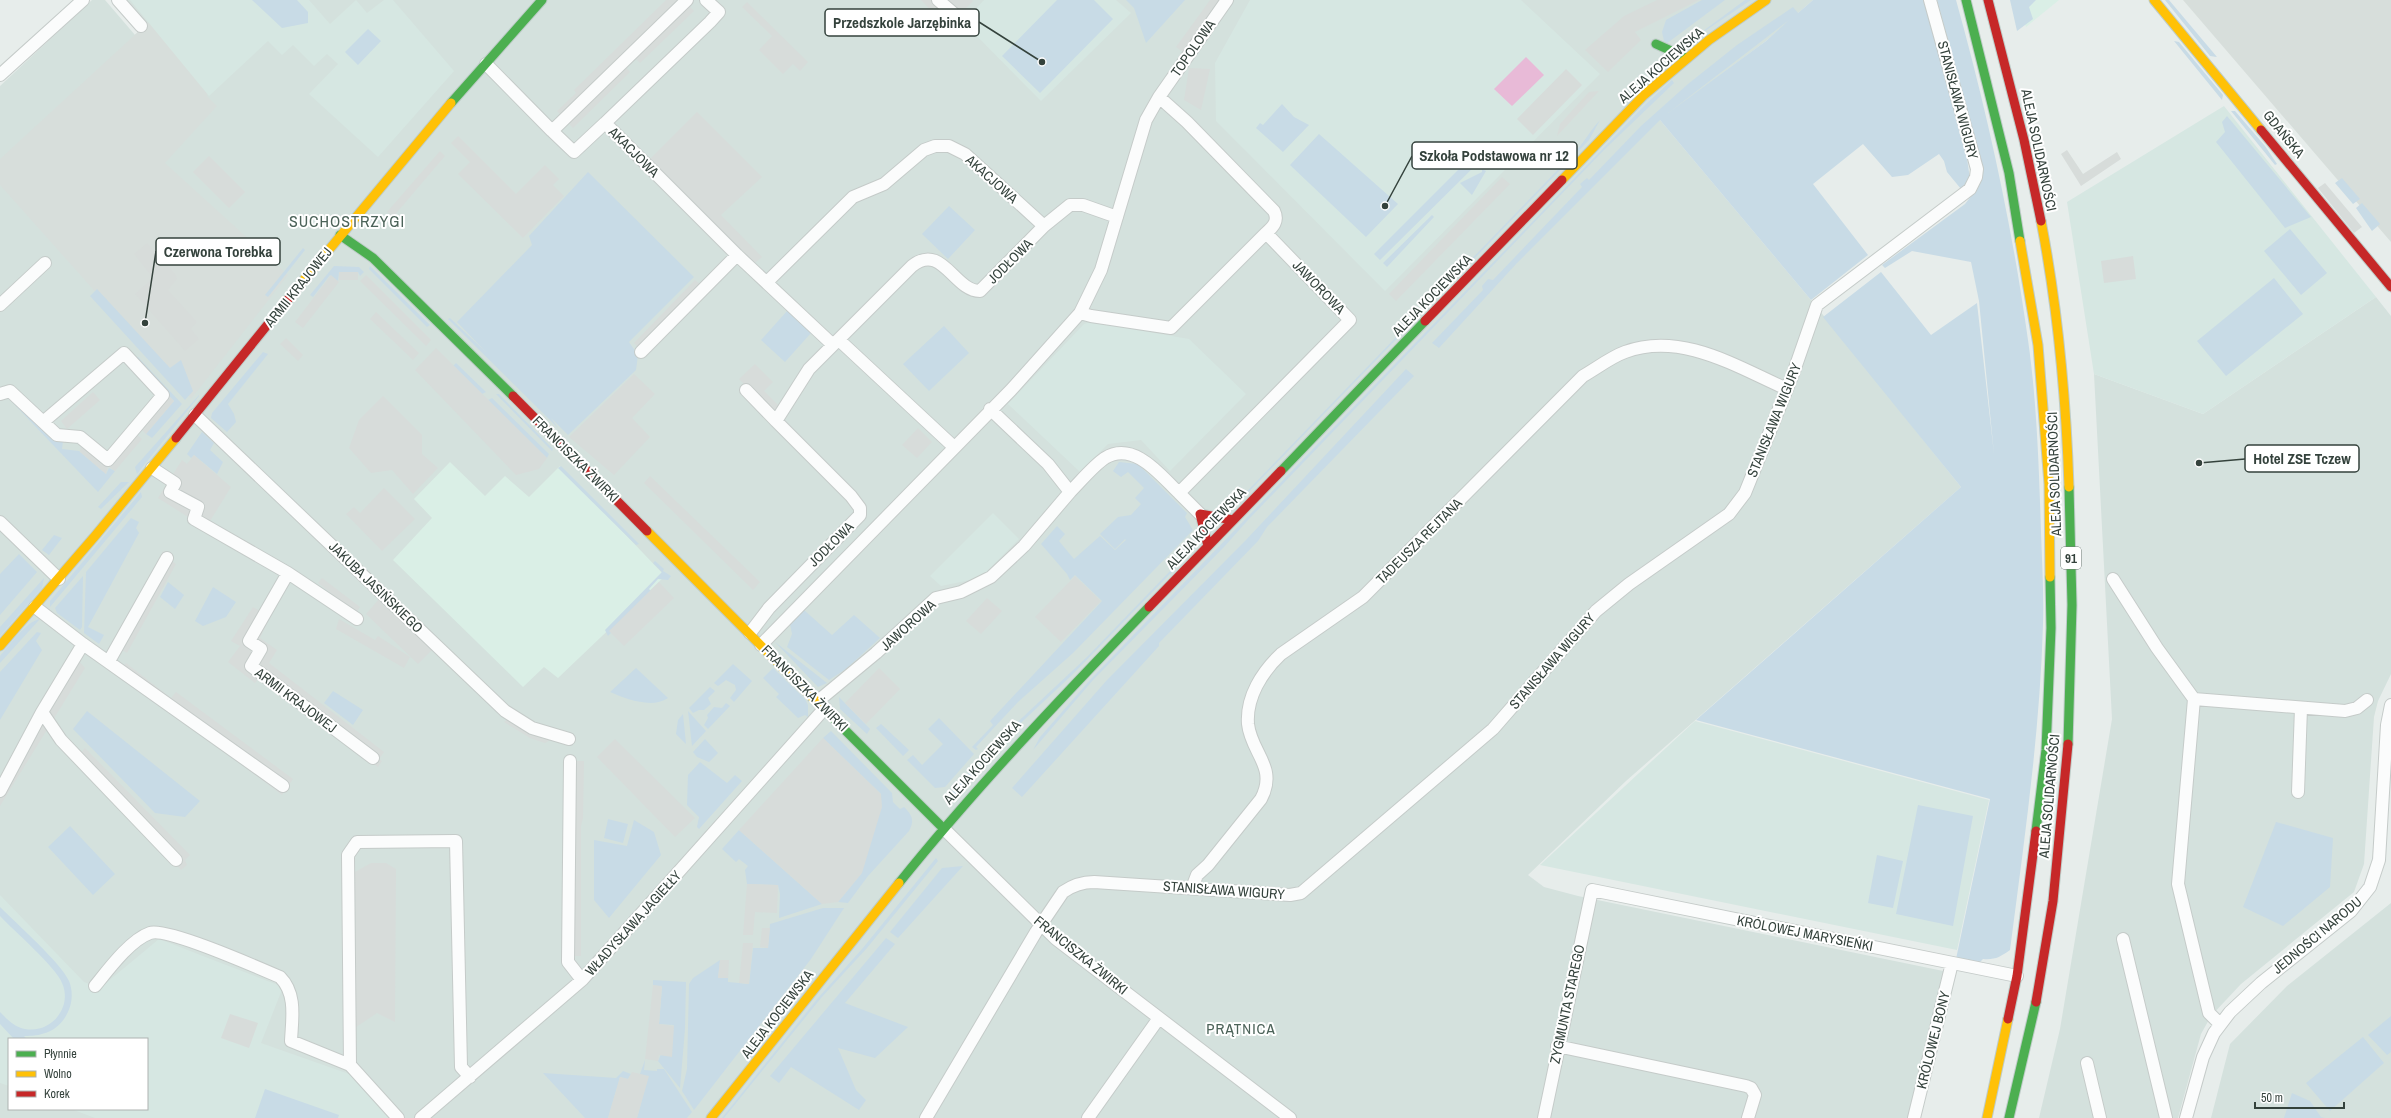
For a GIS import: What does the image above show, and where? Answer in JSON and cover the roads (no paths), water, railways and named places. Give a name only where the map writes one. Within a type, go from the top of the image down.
[{"type":"street","points":[[0,75],[83,0]]},
{"type":"street","points":[[118,0],[141,26]]},
{"type":"street","name":"ARMII KRAJOWEJ","points":[[0,646],[59,579],[152,468],[417,142],[542,0]]},
{"type":"street","points":[[552,131],[687,0]]},
{"type":"street","name":"AKACJOWA","points":[[706,0],[719,12],[605,123],[737,255],[836,343]]},
{"type":"street","points":[[938,0],[959,18]]},
{"type":"street","name":"TOPOLOWA","points":[[1159,97],[1227,0]]},
{"type":"street","name":"ALEJA KOCIEWSKA","points":[[711,1118],[943,828],[1038,722],[1644,95],[1687,58],[1733,22],[1766,0]]},
{"type":"street","name":"STANISŁAWA WIGURY","points":[[926,1118],[1041,925],[1063,892],[1080,884],[1105,882],[1296,895],[1403,807],[1493,729],[1596,611],[1629,584],[1729,514],[1745,493],[1817,305],[1974,184],[1977,169],[1930,0]]},
{"type":"street","name":"ALEJA SOLIDARNOŚCI","points":[[1966,0],[2011,189],[2038,345],[2049,484],[2051,628],[2046,750],[2018,976],[1987,1118]]},
{"type":"street","name":"ALEJA SOLIDARNOŚCI","points":[[1988,0],[2011,88],[2031,178],[2048,265],[2063,370],[2069,473],[2073,628],[2068,740],[2057,867],[2040,981],[2009,1118]]},
{"type":"street","name":"GDAŃSKA","points":[[2154,0],[2391,287]]},
{"type":"street","points":[[1656,44],[1687,58]]},
{"type":"street","points":[[486,64],[574,152],[605,123]]},
{"type":"street","points":[[1080,313],[1090,316],[1171,328],[1275,224],[1277,216],[1274,211],[1187,122],[1159,97]]},
{"type":"street","name":"JODŁOWA","points":[[761,645],[990,409],[1011,390],[1080,313],[1101,270],[1146,120],[1159,97]]},
{"type":"street","name":"AKACJOWA","points":[[768,282],[853,197],[884,184],[924,150],[935,146],[949,146],[965,154],[1044,226]]},
{"type":"street","name":"JODŁOWA","points":[[776,421],[809,369],[918,262],[926,258],[931,259],[972,290],[980,291],[1044,226],[1065,207],[1076,204],[1117,217]]},
{"type":"street","name":"JAWOROWA","points":[[1179,493],[1350,320],[1266,233]]},
{"type":"street","name":"FRANCISZKA ŻWIRKI","points":[[340,235],[373,258],[1041,925],[1288,1117]]},
{"type":"street","points":[[641,352],[737,255]]},
{"type":"street","points":[[0,305],[45,263]]},
{"type":"street","points":[[836,343],[954,447]]},
{"type":"street","name":"TADEUSZA REJTANA","points":[[1192,888],[1198,875],[1208,865],[1261,799],[1267,787],[1268,775],[1248,725],[1248,720],[1254,690],[1271,664],[1281,654],[1363,597],[1583,376],[1624,352],[1645,346],[1668,344],[1687,347],[1786,389]]},
{"type":"street","points":[[0,394],[10,391],[57,436],[80,438],[108,460],[163,395],[124,353],[43,422]]},
{"type":"street","name":"JODŁOWA","points":[[746,390],[851,496],[860,508],[860,515],[769,608],[750,633]]},
{"type":"street","points":[[990,409],[1048,464],[1070,492]]},
{"type":"street","name":"JAKUBA JASIŃSKIEGO","points":[[195,415],[505,711],[532,728],[568,739]]},
{"type":"street","name":"JAWOROWA","points":[[821,705],[936,598],[961,592],[991,577],[1024,546],[1070,492],[1106,457],[1123,453],[1139,456],[1200,514]]},
{"type":"street","points":[[152,468],[175,483],[170,492],[198,507],[194,519],[288,573],[357,619]]},
{"type":"street","points":[[1208,546],[1200,514],[1233,520]]},
{"type":"street","points":[[0,522],[59,579]]},
{"type":"street","points":[[109,662],[167,558]]},
{"type":"street","name":"ARMII KRAJOWEJ","points":[[288,573],[249,641],[261,649],[251,666],[373,758]]},
{"type":"street","points":[[2113,579],[2157,648],[2194,699],[2178,884],[2208,1013],[2220,1024]]},
{"type":"street","points":[[35,607],[83,644],[254,767],[283,786]]},
{"type":"street","points":[[0,791],[42,712],[83,644]]},
{"type":"street","points":[[2194,699],[2301,708],[2351,710],[2367,700]]},
{"type":"street","name":"WŁADYSŁAWA JAGIEŁŁY","points":[[421,1118],[582,980],[821,705]]},
{"type":"street","name":"JEDNOŚCI NARODU","points":[[2186,1118],[2203,1057],[2220,1024],[2249,993],[2351,910],[2370,887],[2379,860],[2387,725],[2391,705]]},
{"type":"street","points":[[2298,792],[2301,708]]},
{"type":"street","points":[[42,712],[61,740],[176,860]]},
{"type":"street","points":[[570,761],[568,962],[582,980]]},
{"type":"street","points":[[350,1065],[351,1035],[348,855],[357,842],[456,841],[461,1066],[470,1077]]},
{"type":"street","name":"KRÓLOWEJ MARYSIEŃKI","points":[[1592,890],[2018,976]]},
{"type":"street","name":"ZYGMUNTA STAREGO","points":[[1544,1118],[1557,1046],[1592,890]]},
{"type":"street","points":[[95,986],[128,948],[150,932],[160,932],[178,937],[280,977],[288,986],[293,1007],[291,1041],[350,1065],[398,1118]]},
{"type":"street","points":[[2123,939],[2166,1118]]},
{"type":"street","name":"KRÓLOWEJ BONY","points":[[1914,1118],[1952,963]]},
{"type":"street","points":[[1088,1118],[1159,1018]]},
{"type":"street","points":[[1557,1046],[1752,1088],[1755,1095],[1748,1118]]},
{"type":"street","points":[[2087,1063],[2100,1118]]},
{"type":"place","name":"Przedszkole Jarzębinka","points":[[1042,62]]},
{"type":"place","name":"Szkoła Podstawowa nr 12","points":[[1385,206]]},
{"type":"place","name":"Czerwona Torebka","points":[[145,323]]},
{"type":"place","name":"Hotel ZSE Tczew","points":[[2199,463]]},
{"type":"district","name":"SUCHOSTRZYGI","points":[[347,221]]},
{"type":"district","name":"PRĄTNICA","points":[[1241,1028]]}]
